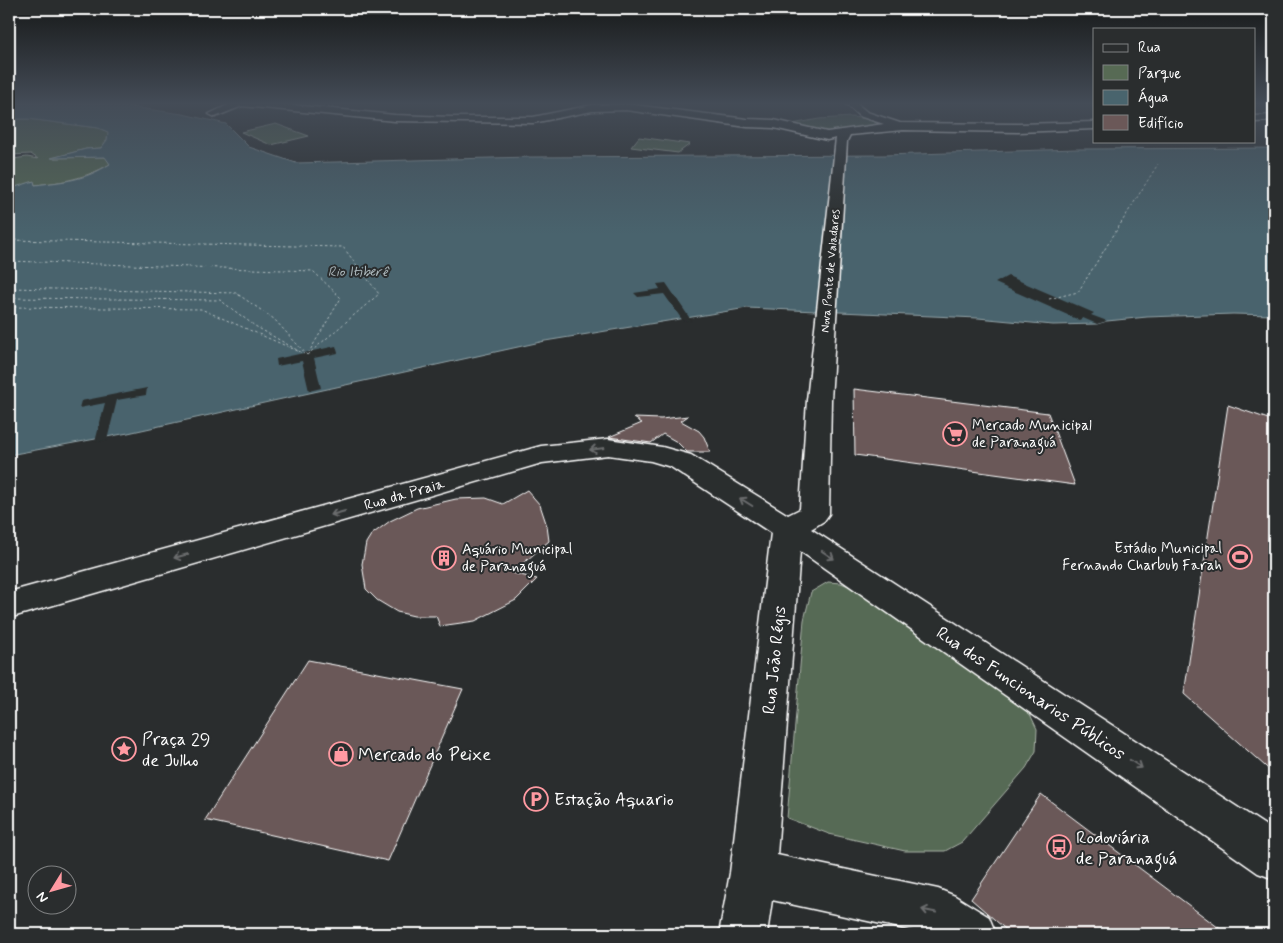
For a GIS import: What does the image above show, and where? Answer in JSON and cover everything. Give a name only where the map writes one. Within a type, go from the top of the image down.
[{"type":"street","name":"Nova Ponte de Valadares","points":[[787,528],[814,514],[819,400],[842,147]]},
{"type":"street","name":"Rua da Praia","points":[[9,605],[541,455],[608,447],[653,452],[681,461],[787,528]]},
{"type":"street","name":"Rua dos Funcionarios Públicos","points":[[787,528],[1274,857]]},
{"type":"street","name":"Rua João Régis","points":[[743,934],[753,873],[787,528]]},
{"type":"street","points":[[753,873],[938,913],[972,934]]},
{"type":"green space","points":[[9,147],[102,147],[52,158],[106,157],[110,164],[73,179],[35,185],[34,182],[9,189],[9,169],[14,169],[13,159],[27,157],[38,159],[31,154],[9,155]]},
{"type":"green space","points":[[631,147],[686,147],[678,153]]},
{"type":"green space","points":[[828,582],[841,583],[856,589],[1029,712],[1037,729],[1036,751],[1026,768],[962,842],[945,851],[905,851],[829,834],[787,818],[804,620],[811,592]]},
{"type":"water","name":"Rio Itiberê","points":[[249,147],[296,163],[530,157],[884,155],[1077,149],[1274,148],[1274,315],[1233,314],[1147,317],[1107,321],[1097,324],[1053,325],[978,318],[747,308],[545,341],[128,433],[9,455],[9,189],[34,181],[35,185],[74,179],[100,170],[110,164],[105,157],[51,158],[86,149]]},
{"type":"pier","points":[[1008,276],[1094,313],[1091,315],[1107,321],[1097,324],[1083,318],[1079,320],[995,283]]},
{"type":"pier","points":[[666,283],[691,320],[683,321],[664,294],[638,297],[634,293],[660,289],[657,284]]},
{"type":"pier","points":[[336,346],[338,353],[314,358],[321,388],[309,391],[302,361],[277,366],[276,359]]},
{"type":"pier","points":[[147,388],[146,395],[117,400],[107,440],[95,442],[105,403],[79,408],[81,401]]},
{"type":"building","name":"Mercado Municipal de Paranaguá","points":[[854,389],[1048,413],[1075,485],[855,455]]},
{"type":"building","name":"Estádio Municipal Fernando Charbub Farah","points":[[1228,405],[1274,421],[1274,774],[1184,694]]},
{"type":"building","points":[[688,416],[681,421],[699,431],[704,437],[710,452],[687,452],[677,442],[663,434],[651,443],[609,437],[642,423],[634,418],[661,419]]},
{"type":"building","name":"Aquário Municipal de Paranaguá","points":[[527,490],[540,505],[547,526],[549,541],[512,573],[537,579],[516,600],[475,621],[440,626],[436,616],[414,616],[397,612],[377,600],[366,589],[362,564],[366,543],[371,535],[390,521],[417,508],[456,499],[486,498],[503,504]]},
{"type":"building","name":"Mercado do Peixe","points":[[308,660],[463,689],[388,861],[205,820]]},
{"type":"building","name":"Rodoviária de Paranaguá","points":[[1041,794],[1227,934],[1011,934],[971,899]]},
{"type":"ferry route","points":[[1049,299],[1078,292],[1158,164]]},
{"type":"ferry route","points":[[9,240],[343,247],[379,294],[307,355],[274,319],[236,293],[9,288]]},
{"type":"ferry route","points":[[9,261],[313,271],[341,298],[309,352]]},
{"type":"ferry route","points":[[9,298],[220,300],[255,326],[304,354]]},
{"type":"ferry route","points":[[9,307],[201,309],[300,352]]},
{"type":"place","name":"Mercado Municipal de Paranaguá","points":[[955,434]]},
{"type":"place","name":"Estádio Municipal Fernando Charbub Farah","points":[[1240,557]]},
{"type":"place","name":"Aquário Municipal de Paranaguá","points":[[444,558]]},
{"type":"place","name":"Praça 29 de Julho","points":[[124,749]]},
{"type":"place","name":"Mercado do Peixe","points":[[341,754]]},
{"type":"place","name":"Estação Aquario","points":[[536,799]]},
{"type":"place","name":"Rodoviária de Paranaguá","points":[[1059,847]]}]
